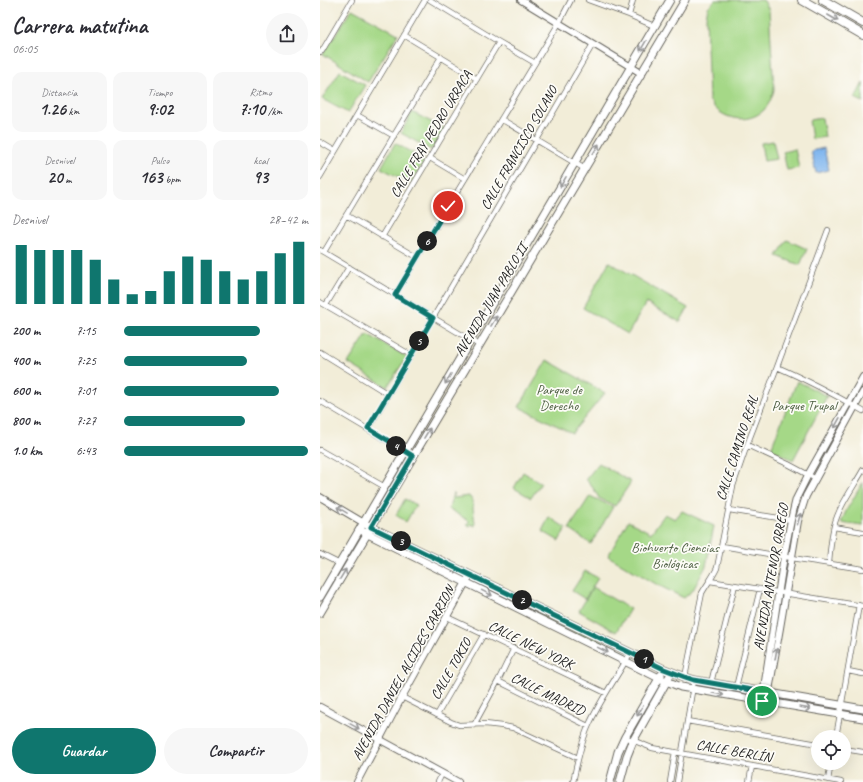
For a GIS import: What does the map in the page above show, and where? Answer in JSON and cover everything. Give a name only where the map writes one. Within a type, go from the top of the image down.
[{"type":"main road","name":"AVENIDA JUAN PABLO II","points":[[320,597],[670,0]]},
{"type":"main road","name":"AVENIDA JUAN PABLO II","points":[[321,609],[685,0]]},
{"type":"main road","points":[[802,0],[863,35]]},
{"type":"main road","points":[[823,0],[863,23]]},
{"type":"main road","points":[[523,251],[533,256]]},
{"type":"main road","points":[[364,523],[664,669],[685,677],[694,680],[863,709]]},
{"type":"main road","points":[[359,530],[659,678],[681,687],[863,718]]},
{"type":"main road","points":[[610,782],[618,752],[625,737],[664,669]]},
{"type":"main road","points":[[620,782],[626,756],[633,741],[672,672]]},
{"type":"main road","points":[[787,706],[789,696]]},
{"type":"street","points":[[320,52],[352,0]]},
{"type":"street","points":[[320,176],[425,0]]},
{"type":"street","points":[[430,0],[535,63]]},
{"type":"street","points":[[521,0],[642,74]]},
{"type":"street","points":[[395,295],[559,23],[571,0]]},
{"type":"street","points":[[588,0],[654,26]]},
{"type":"street","points":[[629,15],[633,0]]},
{"type":"street","points":[[404,35],[477,79]]},
{"type":"street","name":"CALLE FRAY PEDRO URRACA","points":[[382,237],[499,42]]},
{"type":"street","name":"CALLE FRANCISCO SOLANO","points":[[368,428],[593,44]]},
{"type":"street","points":[[441,58],[346,215],[322,251],[479,345]]},
{"type":"street","points":[[357,115],[394,136]]},
{"type":"street","points":[[501,119],[584,169]]},
{"type":"street","points":[[320,142],[335,151]]},
{"type":"street","points":[[430,158],[465,179]]},
{"type":"street","points":[[346,215],[417,257]]},
{"type":"street","name":"CALLE CAMINO REAL","points":[[685,677],[702,593],[717,568],[733,486],[828,230]]},
{"type":"street","points":[[326,305],[349,267]]},
{"type":"street","points":[[320,302],[411,355]]},
{"type":"street","points":[[320,352],[388,394]]},
{"type":"street","points":[[777,368],[799,377],[863,411]]},
{"type":"street","name":"AVENIDA ANTENOR ORREGO","points":[[766,692],[773,627],[784,556],[796,499],[863,377]]},
{"type":"street","name":"AVENIDA ANTENOR ORREGO","points":[[764,702],[780,628],[798,521],[806,496],[863,392]]},
{"type":"street","points":[[320,401],[413,456]]},
{"type":"street","points":[[747,445],[816,479]]},
{"type":"street","points":[[320,450],[385,487]]},
{"type":"street","points":[[829,563],[834,527],[841,508],[863,470]]},
{"type":"street","points":[[320,496],[364,523]]},
{"type":"street","points":[[729,510],[791,520]]},
{"type":"street","points":[[834,527],[863,532]]},
{"type":"street","points":[[722,546],[863,569]]},
{"type":"street","points":[[320,554],[340,564]]},
{"type":"street","name":"AVENIDA DANIEL ALCIDES CARRION","points":[[357,782],[402,697],[470,575]]},
{"type":"street","points":[[710,580],[861,606],[837,730]]},
{"type":"street","points":[[711,683],[735,585]]},
{"type":"street","points":[[736,687],[760,589]]},
{"type":"street","name":"CALLE NEW YORK","points":[[447,617],[606,693]]},
{"type":"street","points":[[773,627],[780,628]]},
{"type":"street","name":"CALLE TOKIO","points":[[437,715],[484,634]]},
{"type":"street","points":[[474,725],[514,648]]},
{"type":"street","points":[[573,782],[578,758],[588,726],[631,652]]},
{"type":"street","points":[[848,671],[863,674]]},
{"type":"street","points":[[677,782],[694,680]]},
{"type":"street","name":"CALLE MADRID","points":[[498,681],[588,726]]},
{"type":"street","points":[[402,697],[459,725],[503,726],[514,728],[578,758]]},
{"type":"street","points":[[320,707],[458,782]]},
{"type":"street","points":[[687,721],[811,743]]},
{"type":"street","name":"CALLE BERLÍN","points":[[625,737],[652,748],[752,766],[817,780],[838,782]]},
{"type":"street","points":[[851,750],[863,752]]},
{"type":"street","points":[[670,782],[675,752]]},
{"type":"street","points":[[749,782],[752,766]]},
{"type":"street","points":[[828,780],[830,770]]},
{"type":"street","points":[[438,782],[442,774]]},
{"type":"green space","points":[[715,0],[763,0],[769,10],[774,90],[766,108],[758,114],[746,119],[726,116],[715,108],[709,100],[706,17],[708,7]]},
{"type":"green space","points":[[352,9],[398,34],[368,82],[323,54]]},
{"type":"green space","points":[[340,71],[365,85],[348,113],[322,99]]},
{"type":"green space","points":[[863,83],[863,102],[855,98]]},
{"type":"green space","points":[[412,112],[445,129],[431,150],[401,133]]},
{"type":"green space","points":[[822,118],[825,137],[812,139],[809,120]]},
{"type":"green space","points":[[773,141],[777,159],[764,161],[761,143]]},
{"type":"green space","points":[[395,143],[425,160],[410,183],[381,168]]},
{"type":"green space","points":[[795,149],[799,168],[787,170],[783,152]]},
{"type":"green space","points":[[787,240],[807,249],[800,265],[777,256]]},
{"type":"green space","points":[[609,262],[688,308],[680,322],[646,303],[628,334],[583,308]]},
{"type":"green space","points":[[367,334],[407,357],[387,387],[348,363]]},
{"type":"green space","name":"Parque de Derecho","points":[[547,360],[605,393],[572,433],[519,407]]},
{"type":"green space","name":"Parque Trupal","points":[[797,381],[827,396],[793,460],[771,449]]},
{"type":"green space","points":[[599,463],[631,482],[615,506],[599,498],[586,479]]},
{"type":"green space","points":[[523,472],[541,483],[531,498],[514,488]]},
{"type":"green space","points":[[863,482],[863,526],[841,523],[846,511]]},
{"type":"green space","points":[[453,493],[454,498],[469,496],[472,500],[475,526],[471,524],[470,526],[467,525],[469,521],[449,509]]},
{"type":"green space","points":[[590,496],[613,507],[591,544],[569,529]]},
{"type":"green space","points":[[405,499],[416,505],[406,522],[396,515]]},
{"type":"green space","name":"Biohuerto Ciencias Biológicas","points":[[682,511],[714,526],[706,566],[693,590],[684,598],[656,584],[608,556],[628,521],[651,533],[665,514],[675,519]]},
{"type":"green space","points":[[549,517],[566,528],[559,541],[542,531]]},
{"type":"green space","points":[[585,571],[598,578],[585,599],[572,591]]},
{"type":"green space","points":[[475,582],[625,652],[624,656],[473,585]]},
{"type":"green space","points":[[593,587],[630,609],[616,632],[579,611]]},
{"type":"water","points":[[824,148],[829,170],[816,173],[811,151]]},
{"type":"route","points":[[448,206],[395,295],[433,318],[368,428],[413,456],[371,527],[664,669],[694,680],[763,692],[762,701]]}]
